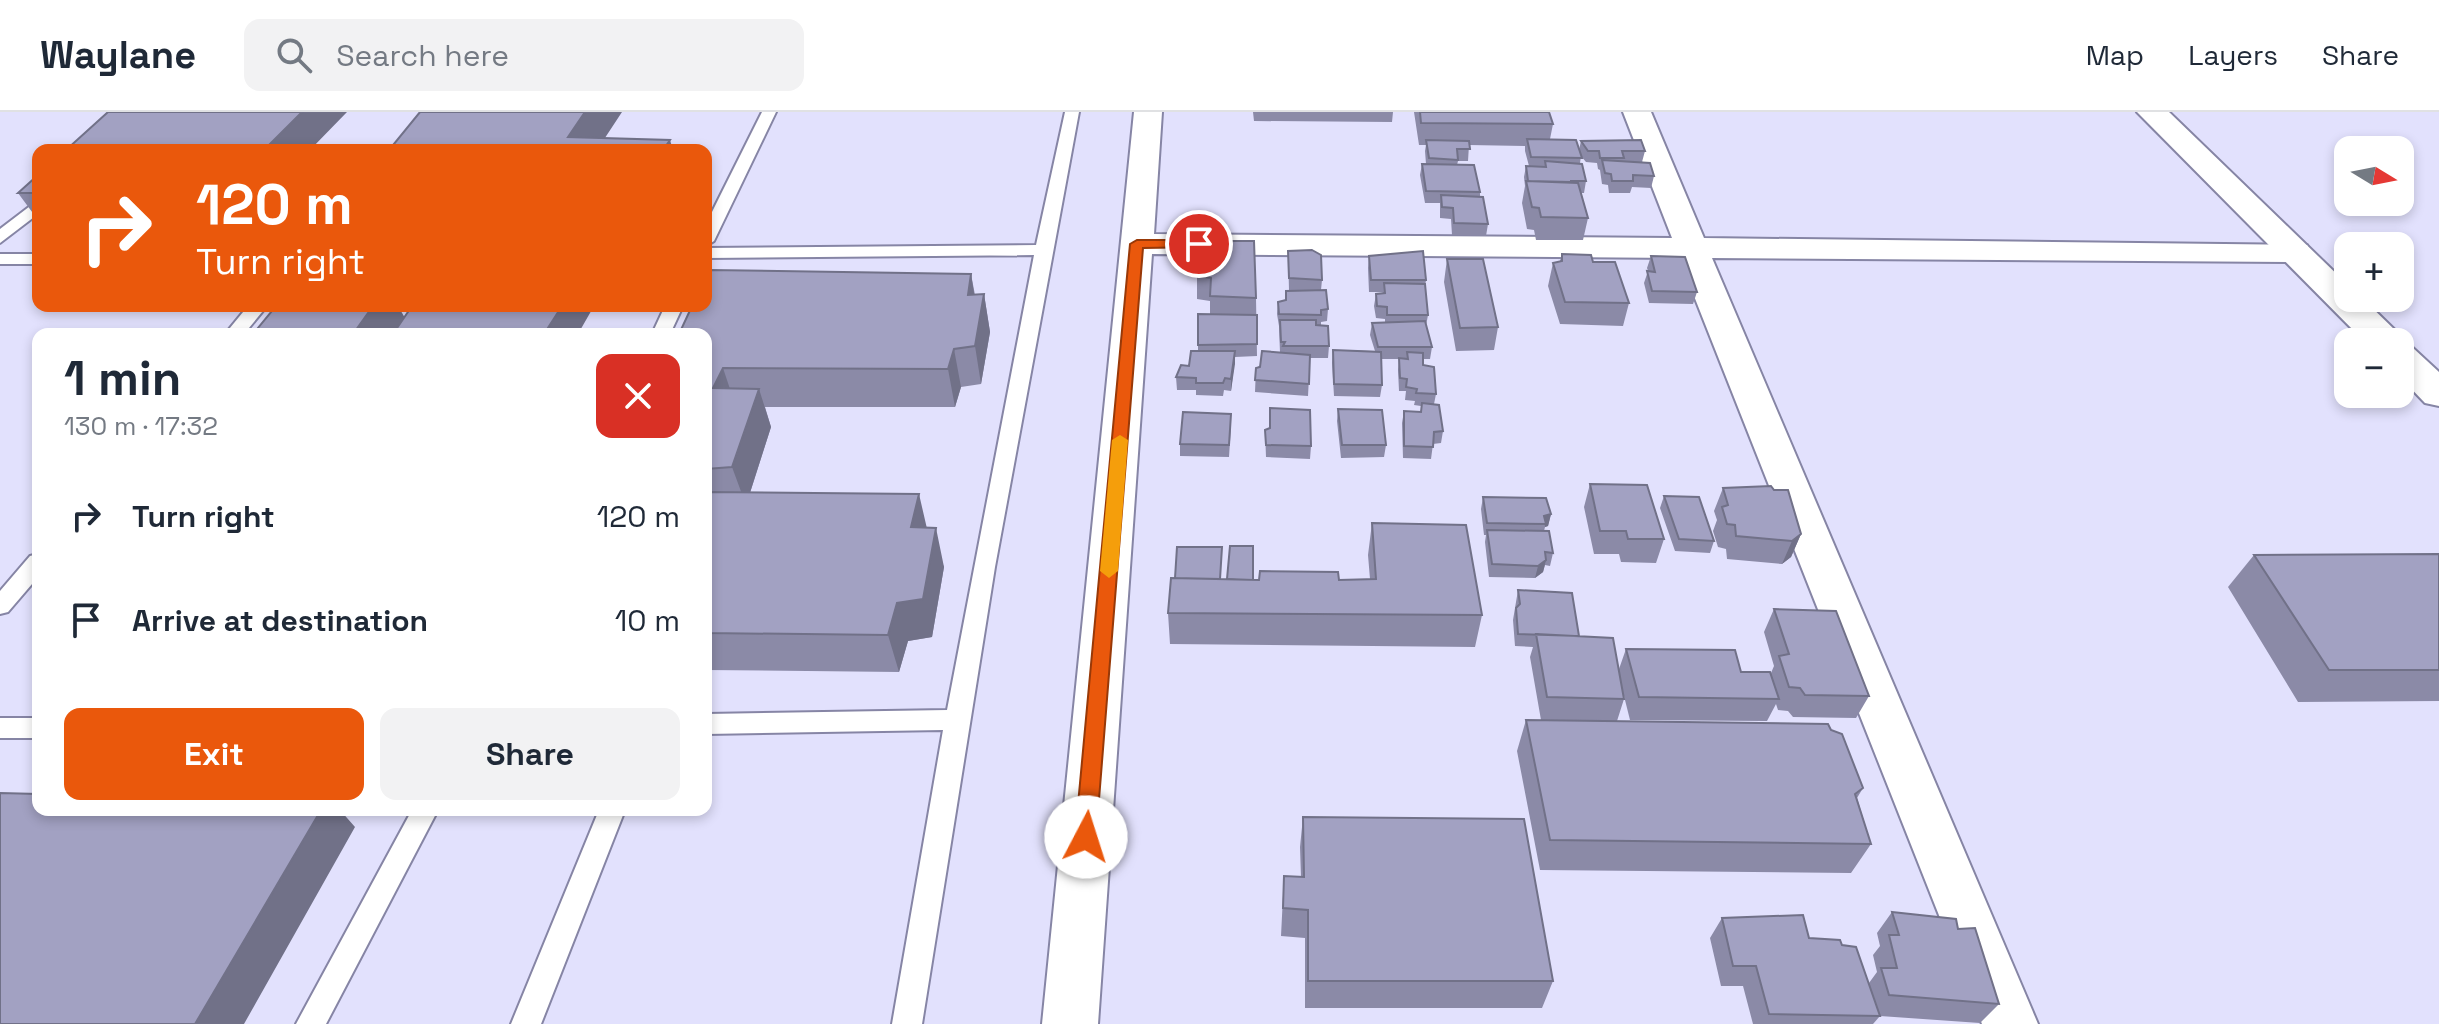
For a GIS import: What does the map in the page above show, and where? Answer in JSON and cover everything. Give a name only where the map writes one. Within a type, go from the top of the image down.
[{"type":"street","points":[[1070,1024],[1148,112]]},
{"type":"street","points":[[1637,112],[2010,1024]]},
{"type":"street","points":[[2152,112],[2372,328]]},
{"type":"street","points":[[1137,244],[2295,252]]},
{"type":"street","points":[[2414,370],[2439,394]]},
{"type":"lane","points":[[712,229],[769,112]]},
{"type":"lane","points":[[907,1024],[956,720],[1043,250],[1072,112]]},
{"type":"lane","points":[[0,238],[32,210]]},
{"type":"lane","points":[[712,253],[1043,250]]},
{"type":"lane","points":[[0,259],[32,259]]},
{"type":"lane","points":[[239,328],[253,312]]},
{"type":"lane","points":[[0,606],[32,569]]},
{"type":"lane","points":[[712,724],[956,720]]},
{"type":"lane","points":[[0,728],[32,728]]},
{"type":"lane","points":[[311,1024],[422,816]]},
{"type":"lane","points":[[526,1024],[610,816]]},
{"type":"building","points":[[108,112],[302,112],[270,144],[73,144]]},
{"type":"building","points":[[420,112],[585,112],[568,137],[670,140],[667,144],[394,144]]},
{"type":"building","points":[[1420,112],[1549,112],[1553,124],[1421,123]]},
{"type":"building","points":[[1527,139],[1576,140],[1582,158],[1531,157]]},
{"type":"building","points":[[1426,140],[1469,141],[1470,149],[1457,149],[1458,160],[1429,158]]},
{"type":"building","points":[[1641,140],[1645,151],[1622,151],[1624,158],[1600,158],[1599,151],[1588,151],[1581,141]]},
{"type":"building","points":[[1602,160],[1650,163],[1654,176],[1633,175],[1633,181],[1612,181],[1611,174],[1605,173]]},
{"type":"building","points":[[1545,161],[1582,164],[1586,181],[1528,181],[1526,166],[1546,167]]},
{"type":"building","points":[[1422,164],[1474,165],[1480,192],[1426,191]]},
{"type":"building","points":[[32,180],[32,193],[18,193]]},
{"type":"building","points":[[1526,181],[1578,183],[1588,218],[1541,217],[1539,208],[1532,207]]},
{"type":"building","points":[[1441,195],[1483,197],[1488,224],[1454,223],[1453,208],[1442,207]]},
{"type":"building","points":[[1204,241],[1254,241],[1256,298],[1210,296],[1211,278],[1197,276]]},
{"type":"building","points":[[1312,250],[1321,255],[1322,280],[1289,278],[1288,251]]},
{"type":"building","points":[[1423,251],[1426,280],[1371,280],[1369,256]]},
{"type":"building","points":[[1562,254],[1591,255],[1593,262],[1615,262],[1629,303],[1565,302],[1553,263],[1562,261]]},
{"type":"building","points":[[1651,256],[1685,257],[1697,292],[1652,291],[1647,271],[1655,272]]},
{"type":"building","points":[[1447,259],[1483,259],[1498,327],[1460,328]]},
{"type":"building","points":[[712,270],[971,274],[968,295],[984,294],[975,346],[954,349],[948,369],[723,368],[713,388],[759,389],[732,467],[712,469],[712,328],[682,328],[689,312],[712,312]]},
{"type":"building","points":[[1384,283],[1425,284],[1428,315],[1387,315],[1387,307],[1377,306],[1376,294],[1385,293]]},
{"type":"building","points":[[1326,290],[1328,309],[1321,310],[1321,315],[1279,314],[1278,302],[1286,300],[1286,291]]},
{"type":"building","points":[[271,312],[369,312],[357,328],[258,328]]},
{"type":"building","points":[[408,312],[558,312],[548,328],[397,328]]},
{"type":"building","points":[[1198,314],[1257,315],[1257,344],[1198,345]]},
{"type":"building","points":[[1280,320],[1316,320],[1316,325],[1328,326],[1329,346],[1283,346],[1285,342],[1281,342]]},
{"type":"building","points":[[1425,321],[1432,347],[1378,347],[1372,323]]},
{"type":"building","points":[[1333,350],[1381,352],[1382,385],[1334,384]]},
{"type":"building","points":[[1191,351],[1235,351],[1231,379],[1225,378],[1223,383],[1196,383],[1196,378],[1176,377],[1181,365],[1189,366]]},
{"type":"building","points":[[1262,351],[1310,355],[1309,384],[1255,380]]},
{"type":"building","points":[[1407,352],[1423,353],[1423,365],[1434,367],[1436,394],[1416,393],[1417,389],[1406,387],[1407,379],[1400,378],[1399,358],[1408,359]]},
{"type":"building","points":[[1422,403],[1439,405],[1443,431],[1434,432],[1433,447],[1404,446],[1404,411],[1421,412]]},
{"type":"building","points":[[1270,408],[1310,410],[1311,446],[1266,445],[1265,430],[1270,428]]},
{"type":"building","points":[[1338,409],[1382,410],[1386,445],[1342,445]]},
{"type":"building","points":[[1183,412],[1231,414],[1229,445],[1180,444]]},
{"type":"building","points":[[1590,484],[1647,485],[1664,539],[1628,539],[1626,531],[1600,531]]},
{"type":"building","points":[[1771,486],[1774,490],[1788,490],[1801,534],[1792,541],[1736,536],[1735,525],[1727,524],[1722,507],[1728,505],[1723,488]]},
{"type":"building","points":[[712,492],[919,494],[911,527],[936,528],[923,599],[897,603],[888,635],[712,633]]},
{"type":"building","points":[[1664,496],[1699,497],[1714,541],[1679,539]]},
{"type":"building","points":[[1483,497],[1546,498],[1551,514],[1544,516],[1546,524],[1487,523]]},
{"type":"building","points":[[1372,523],[1466,525],[1482,615],[1168,613],[1171,578],[1259,580],[1260,571],[1338,572],[1339,580],[1376,579]]},
{"type":"building","points":[[1487,530],[1549,531],[1553,553],[1545,552],[1546,560],[1538,566],[1492,564]]},
{"type":"building","points":[[1230,546],[1253,546],[1253,580],[1227,579]]},
{"type":"building","points":[[1177,547],[1222,547],[1220,579],[1175,578]]},
{"type":"building","points":[[2439,554],[2439,670],[2329,670],[2254,555]]},
{"type":"building","points":[[1518,590],[1572,593],[1579,636],[1518,634]]},
{"type":"building","points":[[1774,609],[1836,611],[1869,696],[1805,695],[1800,688],[1789,687],[1779,656],[1789,654]]},
{"type":"building","points":[[1536,634],[1613,638],[1624,699],[1547,697]]},
{"type":"building","points":[[1626,649],[1735,650],[1741,672],[1770,672],[1779,699],[1639,697]]},
{"type":"building","points":[[1526,720],[1828,724],[1831,730],[1842,734],[1863,788],[1855,794],[1871,844],[1550,840]]},
{"type":"building","points":[[0,793],[32,794],[32,816],[317,816],[195,1024],[0,1024]]},
{"type":"building","points":[[1303,817],[1524,819],[1553,981],[1308,981],[1308,910],[1283,908],[1284,876],[1304,877]]},
{"type":"building","points":[[1892,912],[1956,919],[1958,929],[1975,928],[1999,1004],[1889,995],[1881,968],[1897,968],[1889,935],[1899,935]]},
{"type":"building","points":[[1803,915],[1809,938],[1840,940],[1842,945],[1856,947],[1880,1016],[1769,1014],[1756,966],[1733,966],[1722,918]]},
{"type":"slow traffic","points":[[1109,571],[1120,440]]},
{"type":"route","points":[[1086,837],[1137,244],[1199,244]]}]
